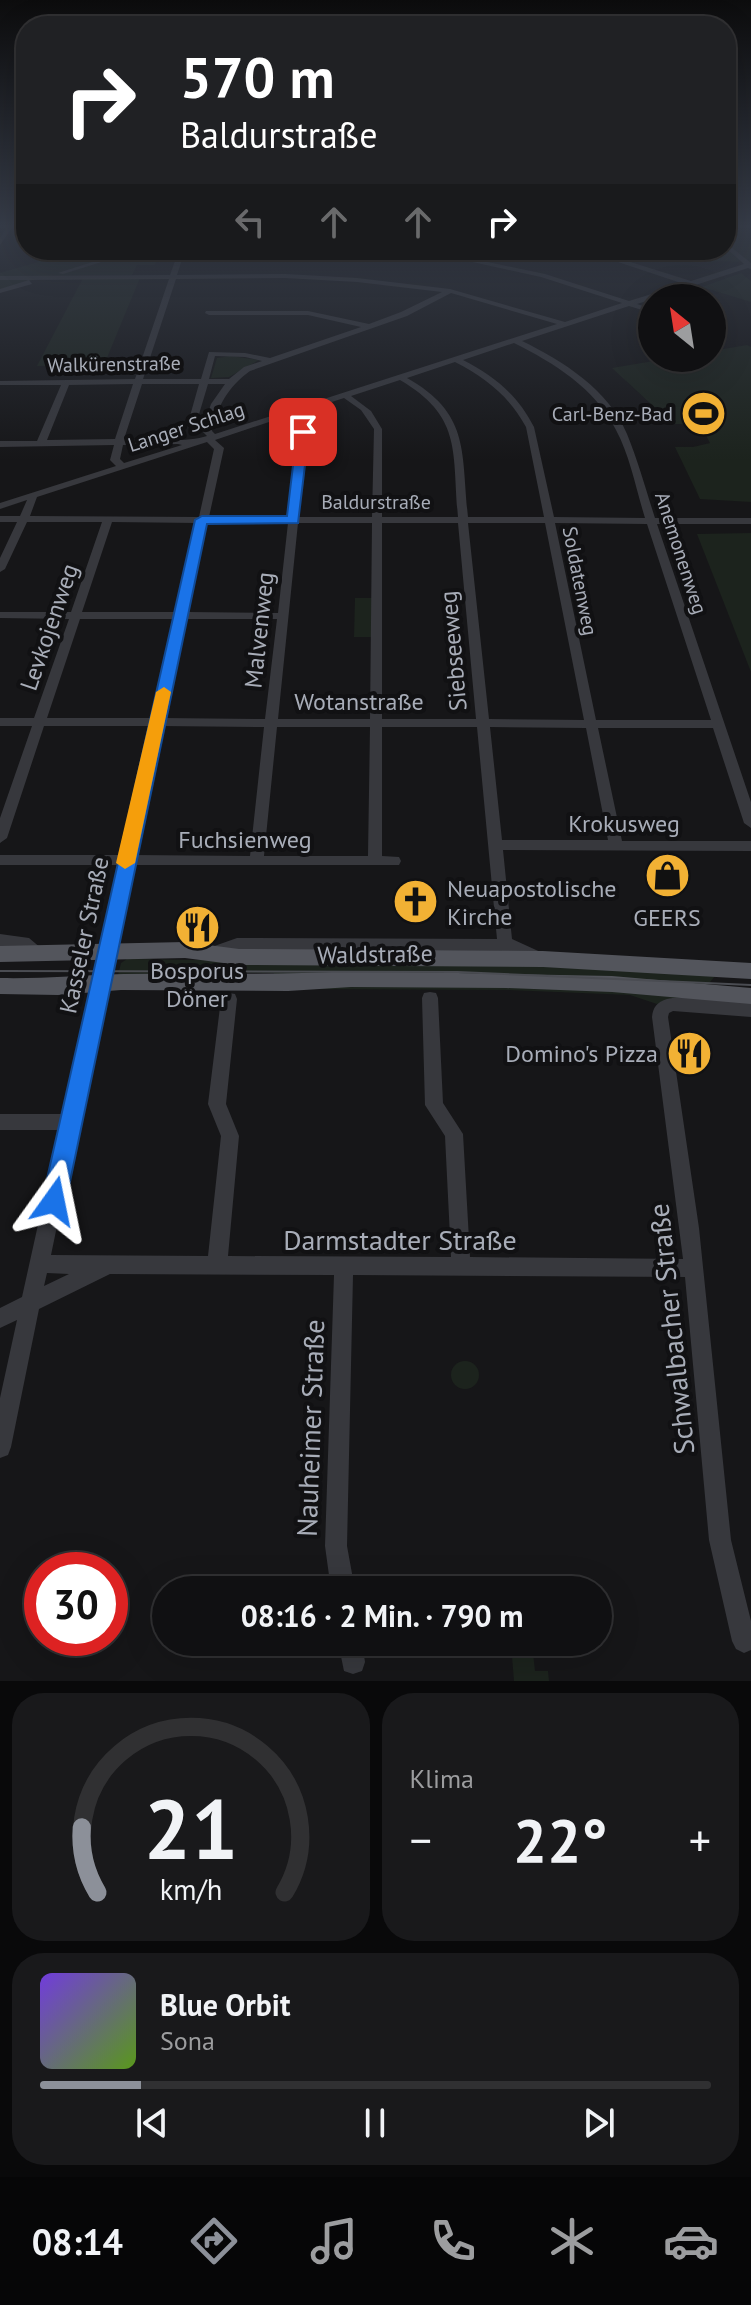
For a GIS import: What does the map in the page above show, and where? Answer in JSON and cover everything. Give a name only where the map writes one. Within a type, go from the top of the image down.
[{"type":"main road","name":"Waldstraße","points":[[0,954],[185,950],[262,958],[543,959],[751,971]]},
{"type":"main road","name":"Waldstraße","points":[[0,986],[351,979],[506,980],[612,984],[751,996]]},
{"type":"street","points":[[122,467],[115,460],[136,382],[164,303]]},
{"type":"street","points":[[211,438],[207,432],[216,399],[229,381],[267,360],[430,303]]},
{"type":"street","points":[[493,303],[564,324]]},
{"type":"street","name":"Langer Schlag","points":[[0,506],[627,303]]},
{"type":"street","points":[[209,313],[308,313],[369,326]]},
{"type":"street","name":"Anemonenweg","points":[[514,340],[552,359],[582,380],[611,412],[622,432],[751,823]]},
{"type":"street","points":[[208,425],[192,423],[212,354],[245,355],[267,360]]},
{"type":"street","name":"Soldatenweg","points":[[455,359],[504,388],[520,405],[530,427],[616,845]]},
{"type":"street","name":"Siebseeweg","points":[[400,377],[436,400],[448,415],[454,431],[505,945]]},
{"type":"street","name":"Walkürenstraße","points":[[0,383],[229,381]]},
{"type":"street","points":[[41,443],[66,383]]},
{"type":"street","points":[[344,395],[364,406],[374,417],[378,429],[375,861]]},
{"type":"street","name":"Malvenweg","points":[[256,861],[303,432],[297,422],[285,414]]},
{"type":"street","name":"Kasseler Straße","points":[[0,1447],[106,950],[219,448],[211,438]]},
{"type":"street","points":[[1,444],[178,441],[189,445]]},
{"type":"street","points":[[0,569],[33,499]]},
{"type":"street","name":"Baldurstraße","points":[[0,519],[751,521]]},
{"type":"street","name":"Levkojenweg","points":[[0,838],[108,520]]},
{"type":"street","points":[[0,615],[283,616]]},
{"type":"street","name":"Wotanstraße","points":[[0,722],[719,724]]},
{"type":"street","name":"Krokusweg","points":[[496,845],[751,846]]},
{"type":"street","name":"Fuchsienweg","points":[[0,860],[394,861]]},
{"type":"street","name":"Waldstraße","points":[[0,940],[24,942],[40,954]]},
{"type":"street","name":"Waldstraße","points":[[210,953],[237,944],[514,945],[543,959]]},
{"type":"street","points":[[430,998],[434,1105],[454,1134],[461,1266]]},
{"type":"street","points":[[217,1266],[230,1136],[217,1104],[229,999]]},
{"type":"street","name":"Schwalbacher Straße","points":[[744,1641],[720,1540],[693,1268],[661,1010],[671,1004],[751,1010]]},
{"type":"street","points":[[0,1122],[70,1122]]},
{"type":"street","name":"Darmstadter Straße","points":[[40,1264],[693,1268]]},
{"type":"street","name":"Darmstadter Straße","points":[[0,1318],[33,1299],[107,1266]]},
{"type":"street","name":"Nauheimer Straße","points":[[341,1576],[336,1546],[344,1267]]},
{"type":"shaded area","points":[[70,303],[129,303],[104,365],[37,366]]},
{"type":"shaded area","name":"Carl-Benz-Bad","points":[[751,347],[751,502],[700,499],[675,447],[710,443],[700,424],[663,424],[650,403],[612,368],[638,364],[638,372],[726,372],[726,349]]},
{"type":"shaded area","points":[[230,356],[259,360],[229,377],[211,378],[217,358]]},
{"type":"shaded area","points":[[751,533],[751,672],[697,534]]},
{"type":"shaded area","points":[[355,598],[372,598],[371,637],[354,637]]},
{"type":"shaded area","points":[[127,959],[503,964],[716,975],[705,988],[274,977],[274,973],[156,971],[155,974],[118,975],[121,963]]},
{"type":"shaded area","points":[[352,983],[620,989],[719,1000],[668,1000],[657,1004],[630,995],[507,990],[295,989]]},
{"type":"shaded area","points":[[465,1361],[475,1365],[479,1375],[475,1385],[465,1389],[455,1385],[451,1375],[455,1365]]},
{"type":"shaded area","points":[[512,1656],[533,1656],[535,1671],[548,1671],[549,1681],[514,1681]]},
{"type":"tram line","points":[[0,971],[458,972],[751,985]]},
{"type":"slow traffic","points":[[125,863],[164,692]]},
{"type":"place","name":"Carl-Benz-Bad","points":[[704,414]]},
{"type":"place","name":"GEERS","points":[[667,875]]},
{"type":"place","name":"Neuapostolische Kirche","points":[[416,902]]},
{"type":"place","name":"Bosporus Döner","points":[[197,928]]},
{"type":"place","name":"Domino's Pizza","points":[[689,1053]]},
{"type":"route","points":[[54,1201],[110,931],[202,520],[293,520],[303,432]]}]
